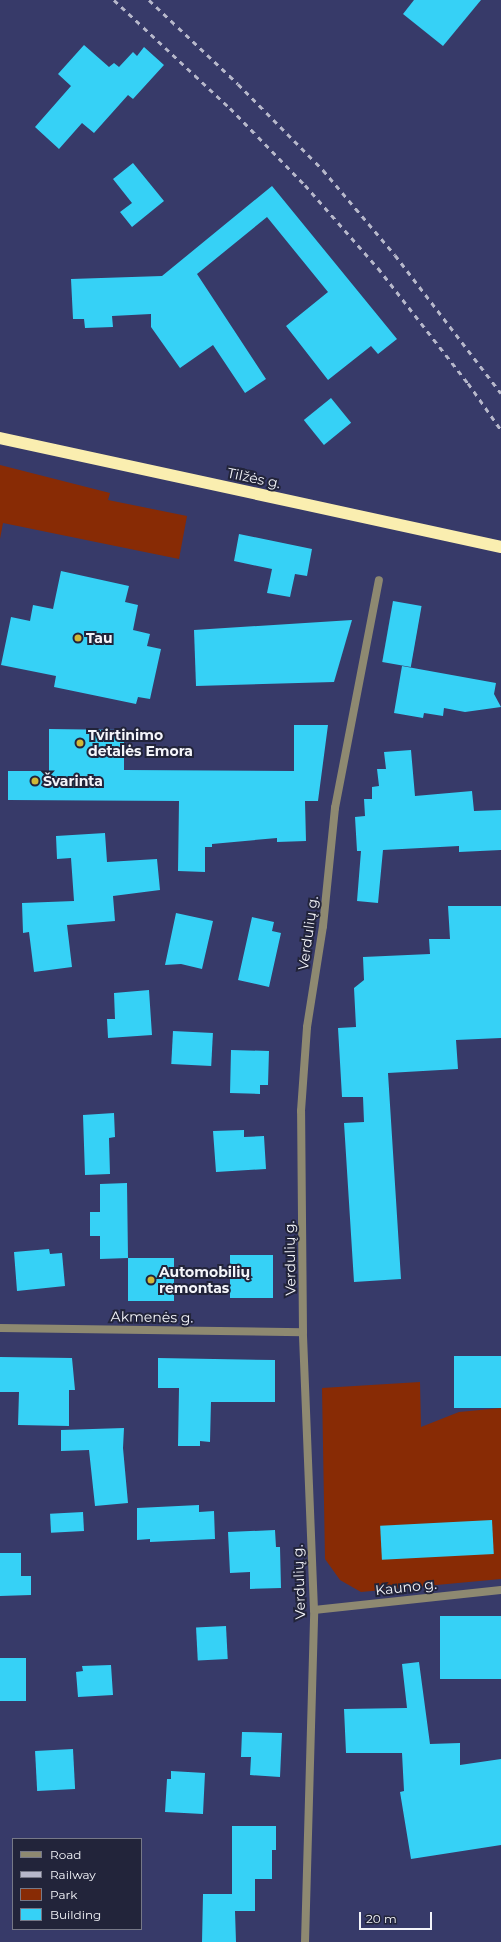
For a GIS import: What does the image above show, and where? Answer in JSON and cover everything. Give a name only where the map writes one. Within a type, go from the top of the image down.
[{"type":"highway","name":"Tilžės g.","points":[[0,438],[501,547]]},
{"type":"street","name":"Verdulių g.","points":[[305,1942],[314,1610],[304,1332],[301,1111],[307,1027],[323,926],[336,808],[379,580]]},
{"type":"street","name":"Akmenės g.","points":[[0,1328],[304,1332]]},
{"type":"street","name":"Kauno g.","points":[[314,1610],[501,1590]]},
{"type":"green space","points":[[0,465],[110,493],[108,500],[187,516],[179,559],[3,523],[0,539]]},
{"type":"green space","points":[[420,1382],[421,1427],[459,1412],[501,1408],[501,1579],[361,1592],[340,1580],[325,1559],[322,1388]]},
{"type":"building","points":[[414,0],[481,0],[443,46],[403,14]]},
{"type":"building","points":[[84,45],[109,67],[114,63],[119,67],[133,52],[137,56],[144,47],[164,65],[133,99],[128,95],[94,133],[82,123],[59,149],[35,127],[71,86],[58,74]]},
{"type":"building","points":[[133,163],[164,201],[132,227],[120,212],[132,203],[113,179]]},
{"type":"building","points":[[272,186],[397,339],[378,354],[371,346],[328,380],[286,326],[328,292],[267,217],[197,274],[266,379],[245,393],[213,345],[180,368],[151,327],[151,314],[112,316],[113,327],[85,328],[84,319],[73,319],[71,279],[162,276]]},
{"type":"building","points":[[331,398],[351,423],[324,445],[304,420]]},
{"type":"building","points":[[239,534],[312,549],[307,576],[295,574],[290,597],[267,593],[272,569],[234,561]]},
{"type":"building","name":"Tau","points":[[61,571],[129,586],[125,602],[138,605],[133,630],[150,634],[147,646],[161,649],[150,699],[138,697],[136,704],[54,687],[56,676],[1,665],[11,617],[30,621],[33,605],[53,609]]},
{"type":"building","points":[[393,601],[422,606],[411,667],[382,662]]},
{"type":"building","points":[[352,620],[334,682],[196,686],[194,630]]},
{"type":"building","points":[[402,666],[496,683],[494,694],[501,707],[465,712],[444,708],[443,716],[424,713],[423,718],[394,713]]},
{"type":"building","points":[[294,725],[328,725],[318,801],[305,801],[306,841],[277,842],[277,838],[212,844],[212,847],[205,847],[205,872],[178,871],[179,801],[8,800],[8,771],[49,771],[49,729],[124,730],[124,770],[294,771]]},
{"type":"building","points":[[411,750],[415,796],[472,791],[474,811],[501,810],[501,850],[459,852],[459,846],[383,850],[378,903],[357,901],[361,851],[357,851],[355,817],[365,816],[364,799],[372,799],[372,787],[379,786],[377,769],[386,769],[384,752]]},
{"type":"building","points":[[105,833],[107,862],[157,859],[160,890],[113,896],[115,921],[67,925],[72,967],[34,972],[29,932],[23,933],[22,903],[74,901],[71,858],[57,859],[56,836]]},
{"type":"building","points":[[448,906],[501,906],[501,1038],[456,1040],[458,1069],[388,1073],[401,1279],[354,1282],[344,1123],[364,1122],[363,1097],[342,1097],[338,1028],[356,1027],[354,988],[364,980],[363,957],[430,954],[429,939],[450,939]]},
{"type":"building","points":[[176,913],[213,921],[202,969],[181,964],[165,965]]},
{"type":"building","points":[[252,917],[274,922],[272,931],[281,933],[269,987],[238,980]]},
{"type":"building","points":[[149,990],[152,1035],[108,1038],[107,1019],[115,1019],[114,993]]},
{"type":"building","points":[[173,1031],[213,1033],[211,1066],[171,1064]]},
{"type":"building","points":[[231,1050],[269,1051],[268,1085],[260,1085],[260,1094],[230,1093]]},
{"type":"building","points":[[114,1113],[115,1137],[109,1138],[110,1174],[85,1175],[83,1115]]},
{"type":"building","points":[[244,1130],[244,1137],[264,1136],[266,1169],[216,1172],[213,1131]]},
{"type":"building","points":[[127,1183],[128,1258],[100,1259],[100,1236],[90,1236],[90,1212],[100,1212],[100,1184]]},
{"type":"building","points":[[49,1249],[50,1254],[62,1253],[65,1286],[17,1291],[14,1252]]},
{"type":"building","points":[[230,1255],[273,1255],[273,1298],[230,1298]]},
{"type":"building","name":"Automobilių remontas","points":[[128,1258],[174,1258],[174,1301],[128,1301]]},
{"type":"building","points":[[454,1356],[501,1356],[501,1408],[454,1408]]},
{"type":"building","points":[[0,1357],[72,1358],[75,1390],[69,1390],[69,1426],[18,1425],[19,1392],[0,1392]]},
{"type":"building","points":[[158,1358],[275,1360],[275,1402],[211,1402],[210,1442],[200,1441],[200,1446],[178,1446],[179,1388],[158,1388]]},
{"type":"building","points":[[124,1428],[123,1448],[128,1503],[95,1506],[89,1450],[61,1451],[61,1430]]},
{"type":"building","points":[[199,1505],[199,1512],[214,1511],[215,1539],[150,1542],[150,1539],[137,1540],[137,1508]]},
{"type":"building","points":[[83,1512],[84,1531],[51,1533],[50,1514]]},
{"type":"building","points":[[492,1520],[494,1554],[382,1560],[380,1526]]},
{"type":"building","points":[[275,1530],[276,1547],[280,1547],[281,1588],[250,1589],[250,1572],[230,1573],[228,1532]]},
{"type":"building","points":[[0,1553],[21,1553],[21,1576],[31,1576],[31,1595],[0,1596]]},
{"type":"building","points":[[440,1616],[501,1616],[501,1679],[440,1679]]},
{"type":"building","points":[[226,1626],[228,1659],[198,1661],[196,1628]]},
{"type":"building","points":[[0,1658],[26,1658],[26,1701],[0,1701]]},
{"type":"building","points":[[419,1662],[430,1744],[460,1743],[460,1765],[501,1759],[501,1845],[411,1859],[400,1792],[404,1791],[402,1753],[346,1753],[344,1709],[407,1708],[402,1664]]},
{"type":"building","points":[[111,1665],[113,1695],[78,1697],[76,1672],[83,1671],[82,1666]]},
{"type":"building","points":[[242,1732],[282,1733],[280,1777],[250,1775],[251,1757],[241,1757]]},
{"type":"building","points":[[73,1749],[75,1789],[37,1791],[35,1751]]},
{"type":"building","points":[[171,1771],[205,1773],[203,1814],[165,1812],[167,1779],[171,1779]]},
{"type":"building","points":[[232,1826],[276,1826],[276,1850],[272,1850],[272,1879],[255,1879],[255,1911],[235,1911],[236,1942],[202,1942],[203,1894],[232,1894]]},
{"type":"railway","points":[[114,0],[230,108],[305,185],[378,268],[468,383],[501,430]]},
{"type":"railway","points":[[149,0],[238,84],[323,170],[395,255],[501,393]]},
{"type":"place","name":"Tau","points":[[78,638]]},
{"type":"place","name":"Tvirtinimo detalės Emora","points":[[80,743]]},
{"type":"place","name":"Švarinta","points":[[35,781]]},
{"type":"place","name":"Automobilių remontas","points":[[151,1280]]}]
